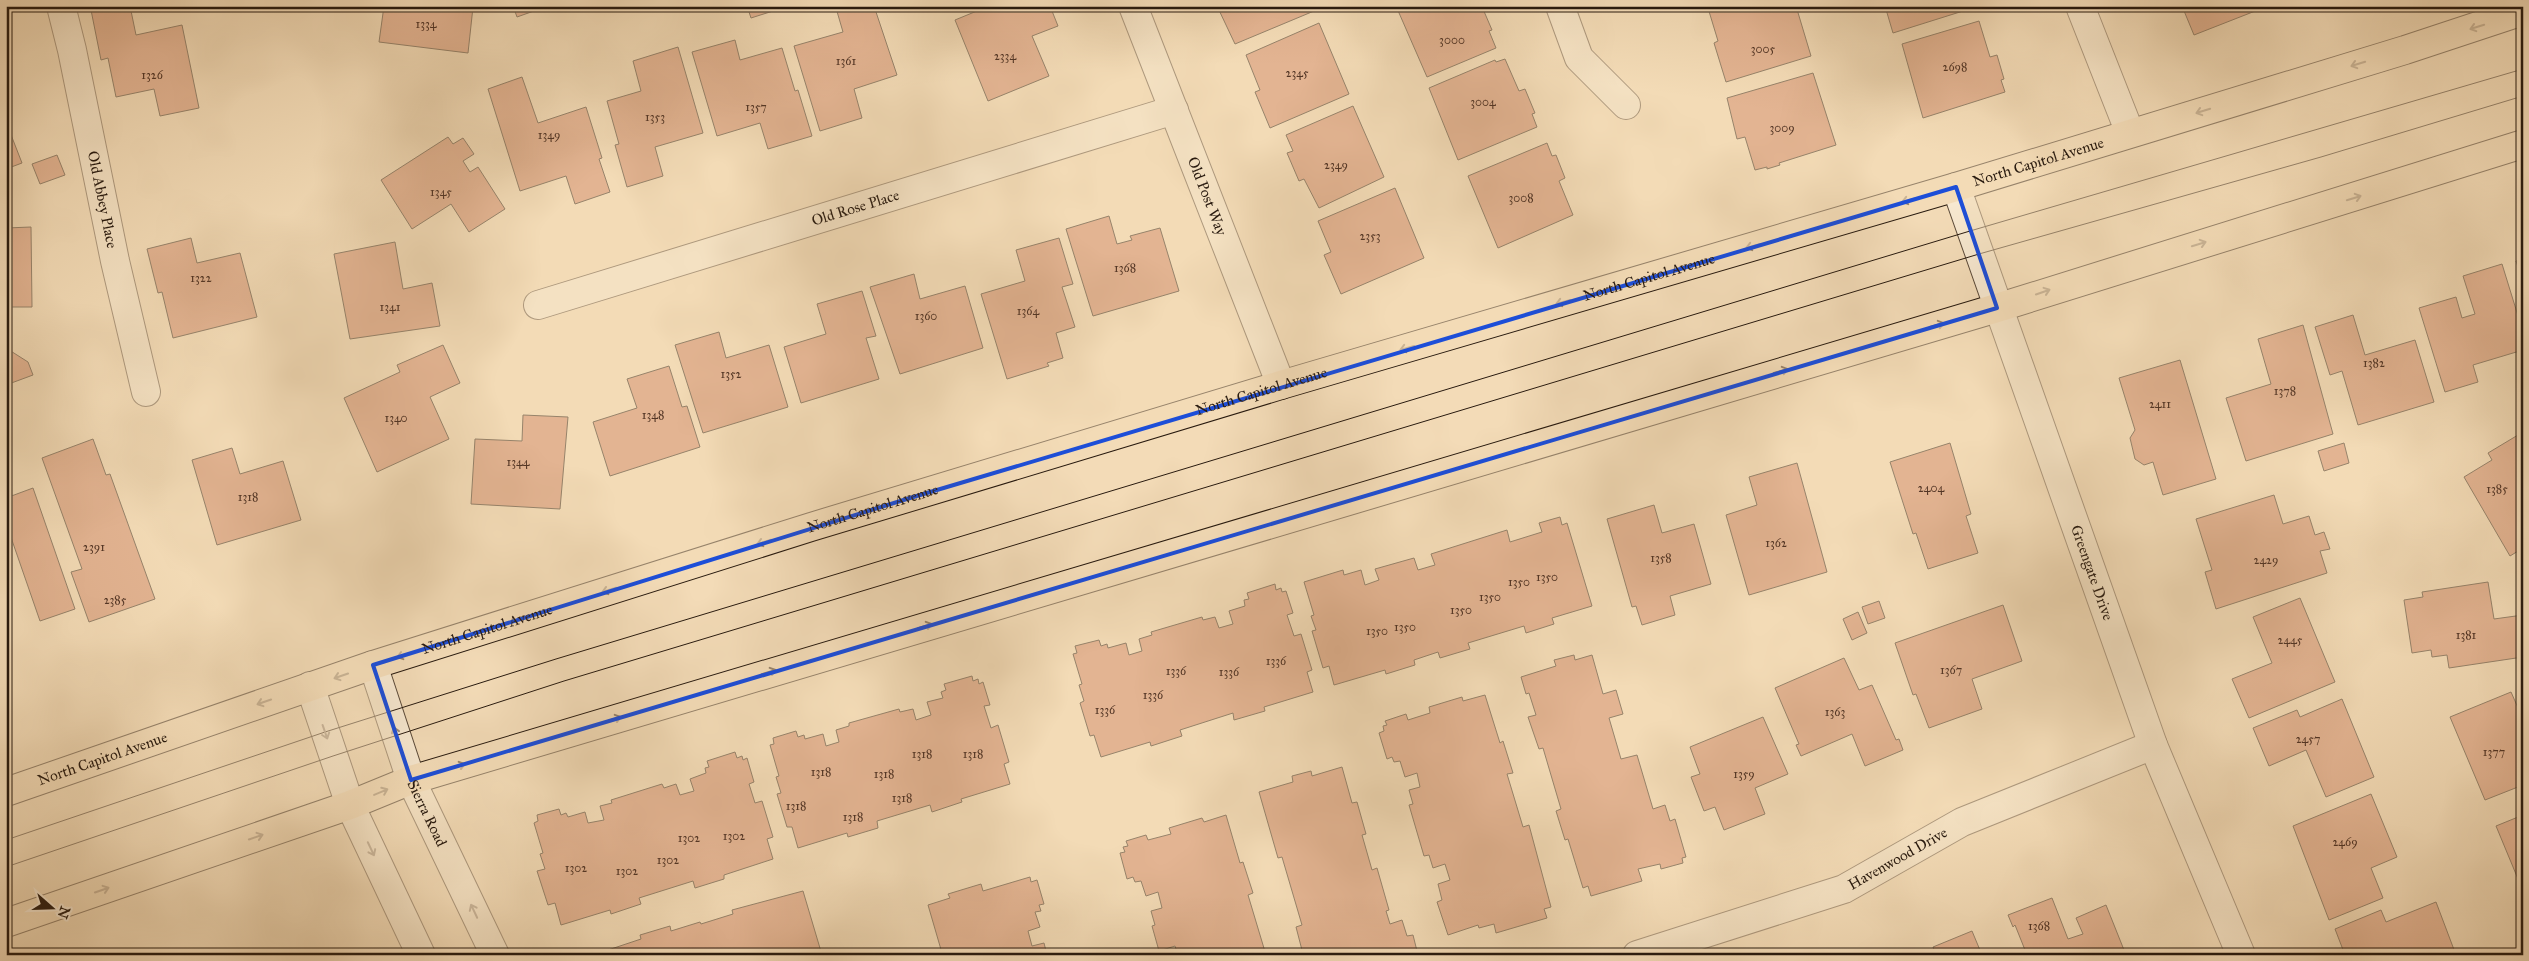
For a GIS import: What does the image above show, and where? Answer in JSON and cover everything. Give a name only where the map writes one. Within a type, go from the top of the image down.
[{"type":"main road","name":"North Capitol Avenue","points":[[6,792],[373,665],[811,527],[1281,385],[1956,186],[2405,50],[2523,11]]},
{"type":"main road","points":[[6,923],[350,805],[411,780],[1997,308],[2523,144]]},
{"type":"street","name":"Old Abbey Place","points":[[61,6],[72,50],[115,261],[146,392]]},
{"type":"street","name":"Old Post Way","points":[[1133,6],[1281,385]]},
{"type":"street","points":[[1560,6],[1579,58],[1626,105]]},
{"type":"street","points":[[2080,6],[2130,133]]},
{"type":"street","name":"Old Rose Place","points":[[538,305],[1174,110]]},
{"type":"street","name":"Greengate Drive","points":[[1956,186],[1997,308],[2153,745],[2241,955]]},
{"type":"street","name":"Sierra Road","points":[[373,665],[411,780],[495,955]]},
{"type":"street","points":[[310,686],[350,805],[421,955]]},
{"type":"street","name":"Havenwood Drive","points":[[1637,955],[1844,889],[1962,822],[2153,745]]},
{"type":"highlighted area","points":[[1956,187],[1997,308],[411,780],[373,665],[910,498]]},
{"type":"building","points":[[109,6],[130,6],[136,35],[182,25],[199,108],[160,116],[154,89],[116,97],[108,58],[101,60],[91,10]]},
{"type":"building","points":[[384,6],[476,6],[473,7],[468,53],[379,42]]},
{"type":"building","points":[[513,6],[548,6],[517,17]]},
{"type":"building","points":[[747,6],[771,6],[773,11],[751,18]]},
{"type":"building","points":[[842,6],[874,6],[897,75],[854,89],[862,118],[820,131],[794,46],[843,32],[836,8]]},
{"type":"building","points":[[989,6],[1050,6],[1058,26],[1032,36],[1049,76],[988,101],[955,20]]},
{"type":"building","points":[[1221,6],[1312,6],[1314,11],[1235,44],[1218,8]]},
{"type":"building","points":[[1396,6],[1488,6],[1483,9],[1492,30],[1489,31],[1496,48],[1427,77]]},
{"type":"building","points":[[1714,6],[1796,6],[1811,56],[1726,82],[1714,43],[1718,41],[1708,8]]},
{"type":"building","points":[[1885,6],[1979,6],[1893,33]]},
{"type":"building","points":[[2182,6],[2268,6],[2194,35]]},
{"type":"building","points":[[1979,21],[1990,57],[1997,55],[2004,79],[2001,80],[2005,92],[1923,118],[1902,44]]},
{"type":"building","points":[[1319,23],[1349,94],[1270,128],[1255,92],[1260,90],[1246,55]]},
{"type":"building","points":[[735,40],[740,60],[782,48],[795,91],[798,90],[812,136],[768,149],[760,123],[717,136],[692,52]]},
{"type":"building","points":[[678,47],[703,133],[655,147],[663,176],[627,187],[615,145],[619,144],[607,101],[641,91],[633,61]]},
{"type":"building","points":[[1505,59],[1519,91],[1525,89],[1535,113],[1532,114],[1537,127],[1458,160],[1429,88],[1495,60],[1496,62]]},
{"type":"building","points":[[1813,73],[1836,145],[1779,163],[1780,165],[1755,170],[1745,137],[1737,139],[1727,98]]},
{"type":"building","points":[[522,77],[538,123],[586,107],[602,158],[599,159],[610,192],[575,204],[566,176],[520,191],[488,89]]},
{"type":"building","points":[[1353,106],[1384,177],[1319,208],[1304,179],[1299,181],[1287,153],[1293,151],[1286,135]]},
{"type":"building","points":[[6,122],[22,163],[6,169]]},
{"type":"building","points":[[448,137],[453,144],[463,138],[474,154],[463,161],[470,172],[478,167],[505,209],[469,232],[451,204],[412,229],[381,180]]},
{"type":"building","points":[[1547,143],[1552,156],[1556,155],[1565,178],[1559,181],[1573,215],[1498,248],[1468,176]]},
{"type":"building","points":[[57,155],[65,175],[40,184],[32,164]]},
{"type":"building","points":[[1395,188],[1424,258],[1341,294],[1324,255],[1331,252],[1318,221]]},
{"type":"building","points":[[1109,216],[1117,244],[1132,240],[1130,236],[1160,228],[1179,291],[1093,316],[1066,229]]},
{"type":"building","points":[[31,227],[32,307],[6,307],[6,228]]},
{"type":"building","points":[[191,238],[197,263],[240,253],[257,317],[173,338],[162,292],[158,293],[147,249]]},
{"type":"building","points":[[1059,238],[1073,284],[1062,287],[1075,327],[1056,333],[1063,358],[1047,363],[1049,366],[1007,379],[981,294],[1025,281],[1016,250]]},
{"type":"building","points":[[395,242],[403,289],[432,283],[440,326],[350,339],[334,254]]},
{"type":"building","points":[[2523,259],[2523,283],[2516,261]]},
{"type":"building","points":[[2502,264],[2523,332],[2523,350],[2473,365],[2478,382],[2445,392],[2419,308],[2456,297],[2462,318],[2475,314],[2463,276]]},
{"type":"building","points":[[914,274],[920,299],[965,286],[983,348],[900,374],[870,287]]},
{"type":"building","points":[[862,291],[876,336],[866,338],[879,379],[801,403],[784,347],[826,334],[817,304]]},
{"type":"building","points":[[2353,315],[2365,355],[2415,340],[2434,402],[2358,425],[2342,371],[2330,375],[2315,327]]},
{"type":"building","points":[[2303,325],[2333,434],[2246,461],[2226,398],[2271,384],[2258,339]]},
{"type":"building","points":[[719,332],[726,358],[769,345],[788,407],[703,433],[675,345]]},
{"type":"building","points":[[443,345],[460,383],[430,397],[449,439],[377,472],[344,398],[400,372],[397,365]]},
{"type":"building","points":[[6,348],[28,362],[33,375],[6,385]]},
{"type":"building","points":[[2180,360],[2216,479],[2163,495],[2153,462],[2144,465],[2135,459],[2130,438],[2135,430],[2119,378]]},
{"type":"building","points":[[669,366],[682,407],[687,406],[700,447],[610,476],[593,422],[637,408],[627,379]]},
{"type":"building","points":[[523,415],[568,417],[560,509],[471,504],[475,439],[522,441]]},
{"type":"building","points":[[2523,432],[2523,548],[2510,556],[2464,477],[2492,460],[2488,453]]},
{"type":"building","points":[[93,439],[106,475],[110,474],[155,599],[89,622],[71,572],[82,569],[42,458]]},
{"type":"building","points":[[1950,443],[1971,514],[1966,516],[1978,553],[1928,569],[1916,533],[1913,534],[1890,462]]},
{"type":"building","points":[[2344,443],[2349,463],[2324,471],[2318,451]]},
{"type":"building","points":[[232,448],[240,474],[283,461],[301,520],[217,545],[192,460]]},
{"type":"building","points":[[1797,463],[1827,572],[1749,595],[1726,515],[1757,505],[1749,477]]},
{"type":"building","points":[[33,488],[75,609],[40,621],[6,523],[6,498]]},
{"type":"building","points":[[2274,495],[2283,524],[2309,516],[2315,535],[2324,532],[2330,549],[2320,551],[2327,573],[2216,609],[2205,572],[2212,570],[2196,519]]},
{"type":"building","points":[[1654,505],[1662,533],[1694,524],[1711,584],[1670,596],[1675,615],[1642,625],[1636,606],[1632,607],[1607,519]]},
{"type":"building","points":[[1560,517],[1562,525],[1567,523],[1592,606],[1552,618],[1554,624],[1526,633],[1524,626],[1468,643],[1470,649],[1440,658],[1438,652],[1414,660],[1415,665],[1386,674],[1385,670],[1334,685],[1329,666],[1323,668],[1312,631],[1316,630],[1311,616],[1314,615],[1304,582],[1343,570],[1344,575],[1361,570],[1365,585],[1379,580],[1375,569],[1414,558],[1418,570],[1435,565],[1431,554],[1507,530],[1510,542],[1542,532],[1539,523]]},
{"type":"building","points":[[2488,582],[2494,619],[2523,615],[2523,657],[2449,668],[2447,655],[2432,657],[2431,650],[2412,653],[2404,600],[2423,597],[2422,592]]},
{"type":"building","points":[[1275,584],[1276,590],[1281,588],[1282,592],[1286,591],[1293,613],[1287,615],[1294,636],[1301,634],[1312,670],[1307,672],[1313,692],[1264,707],[1265,711],[1234,720],[1233,713],[1180,730],[1182,736],[1151,746],[1150,742],[1101,757],[1094,735],[1090,736],[1080,703],[1084,701],[1079,685],[1082,684],[1073,654],[1077,653],[1075,646],[1099,640],[1101,646],[1107,644],[1108,648],[1126,643],[1129,655],[1142,651],[1139,639],[1152,635],[1151,632],[1202,617],[1203,620],[1215,617],[1219,628],[1233,624],[1229,611],[1245,606],[1244,600],[1249,599],[1247,593]]},
{"type":"building","points":[[2300,598],[2335,682],[2249,718],[2232,679],[2272,663],[2253,617]]},
{"type":"building","points":[[1879,601],[1885,618],[1868,624],[1862,607]]},
{"type":"building","points":[[2003,605],[2022,661],[1972,679],[1982,709],[1929,728],[1916,694],[1913,695],[1895,643]]},
{"type":"building","points":[[1858,612],[1867,633],[1852,640],[1843,619]]},
{"type":"building","points":[[1574,655],[1575,660],[1592,655],[1603,694],[1616,690],[1623,714],[1609,718],[1621,759],[1637,755],[1653,809],[1665,805],[1670,821],[1675,819],[1686,857],[1682,858],[1683,863],[1661,869],[1660,864],[1638,869],[1642,881],[1591,896],[1588,886],[1583,888],[1568,839],[1565,840],[1556,811],[1561,809],[1543,748],[1539,749],[1528,717],[1536,715],[1529,693],[1526,694],[1521,677],[1556,666],[1554,660]]},
{"type":"building","points":[[1844,658],[1859,690],[1872,685],[1896,740],[1899,739],[1903,750],[1865,766],[1852,734],[1801,756],[1796,745],[1799,744],[1775,688]]},
{"type":"building","points":[[972,676],[973,681],[978,679],[979,684],[983,682],[990,705],[984,706],[991,728],[998,725],[1009,762],[1004,764],[1010,784],[961,799],[962,802],[932,812],[930,805],[877,821],[878,828],[848,837],[847,833],[798,848],[792,827],[787,827],[777,794],[781,793],[776,777],[779,776],[770,745],[774,744],[773,738],[796,731],[798,737],[804,735],[805,739],[823,734],[826,746],[839,742],[836,730],[849,726],[849,723],[899,709],[900,712],[913,709],[916,720],[931,715],[927,702],[943,698],[941,692],[946,690],[944,684]]},
{"type":"building","points":[[2511,692],[2523,719],[2523,785],[2485,800],[2450,717]]},
{"type":"building","points":[[1485,695],[1500,743],[1503,741],[1513,773],[1507,774],[1523,827],[1529,825],[1551,907],[1544,909],[1547,918],[1496,933],[1494,924],[1479,928],[1478,925],[1448,935],[1437,902],[1442,900],[1438,884],[1450,880],[1445,864],[1433,868],[1429,855],[1424,856],[1409,805],[1413,804],[1409,790],[1420,787],[1417,773],[1405,777],[1400,761],[1394,762],[1392,757],[1387,759],[1379,733],[1384,731],[1383,726],[1387,725],[1385,721],[1406,714],[1408,720],[1430,713],[1429,707],[1462,697],[1463,701]]},
{"type":"building","points":[[2342,699],[2374,777],[2326,797],[2306,750],[2269,766],[2253,728],[2297,710],[2300,717]]},
{"type":"building","points":[[1763,717],[1788,774],[1755,788],[1765,814],[1724,830],[1715,807],[1704,811],[1691,777],[1700,774],[1690,747]]},
{"type":"building","points":[[735,752],[737,758],[742,756],[743,760],[747,758],[754,782],[749,784],[755,803],[762,801],[773,837],[767,839],[773,859],[724,875],[724,879],[695,888],[693,881],[639,898],[641,904],[611,914],[610,910],[561,925],[555,903],[548,905],[537,871],[545,869],[540,854],[543,853],[534,823],[538,821],[537,815],[559,809],[561,815],[566,813],[568,817],[585,812],[588,823],[604,820],[600,806],[612,803],[611,800],[662,784],[664,788],[676,784],[680,795],[694,791],[690,779],[706,773],[705,768],[709,767],[707,761]]},
{"type":"building","points":[[1342,767],[1352,803],[1357,802],[1366,834],[1362,835],[1372,870],[1377,868],[1389,910],[1386,911],[1390,924],[1402,920],[1407,936],[1413,935],[1418,955],[1303,954],[1296,927],[1302,925],[1282,857],[1278,858],[1259,792],[1293,782],[1292,776],[1311,771],[1312,776]]},
{"type":"building","points":[[2371,794],[2397,857],[2371,868],[2383,898],[2329,920],[2293,826]]},
{"type":"building","points":[[1226,815],[1240,863],[1243,862],[1253,893],[1248,895],[1266,955],[1178,955],[1175,946],[1159,951],[1152,926],[1155,925],[1151,911],[1162,908],[1158,892],[1146,896],[1141,881],[1135,882],[1133,877],[1127,879],[1120,853],[1125,852],[1123,847],[1128,846],[1126,841],[1146,835],[1148,840],[1171,834],[1169,828],[1202,818],[1204,822]]},
{"type":"building","points":[[2523,815],[2523,891],[2496,826]]},
{"type":"building","points":[[1030,877],[1031,882],[1037,880],[1044,904],[1039,905],[1041,911],[1035,912],[1040,927],[1028,931],[1032,946],[1044,943],[1047,955],[939,955],[942,953],[928,905],[950,898],[948,894],[981,884],[983,891]]},
{"type":"building","points":[[803,891],[822,955],[593,955],[641,939],[640,935],[670,926],[671,931],[700,922],[701,924],[733,914],[732,910]]},
{"type":"building","points":[[2052,898],[2068,939],[2083,934],[2076,918],[2106,905],[2126,955],[2027,955],[2015,925],[2013,927],[2008,915]]},
{"type":"building","points":[[2436,902],[2456,955],[2345,955],[2335,929],[2381,910],[2386,922]]},
{"type":"building","points":[[1972,931],[1982,955],[1936,955],[1933,947]]},
{"type":"tram line","points":[[6,840],[325,732],[556,659],[1970,231],[2523,69]]},
{"type":"tram line","points":[[6,867],[333,756],[564,681],[1979,254],[2321,157],[2523,96]]}]
